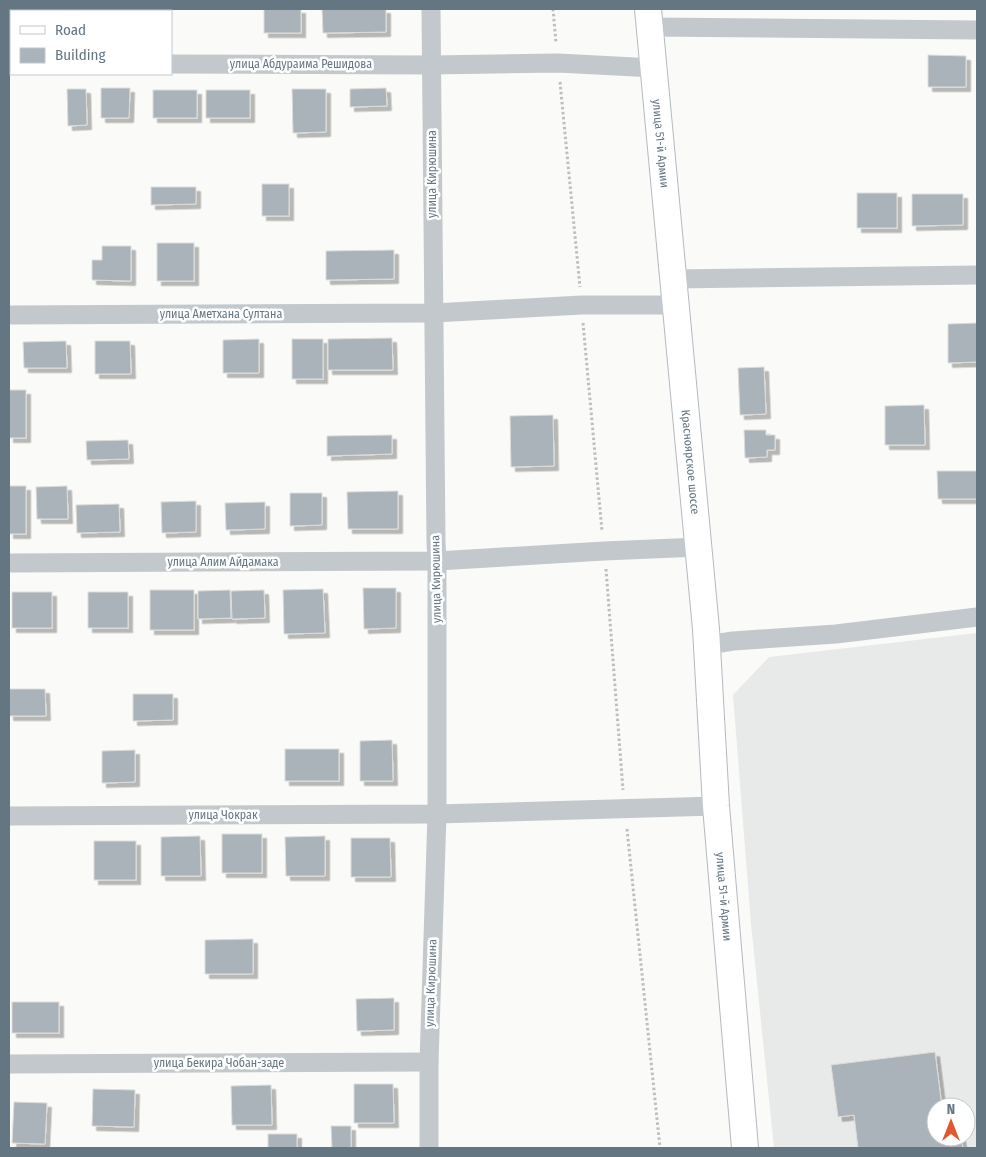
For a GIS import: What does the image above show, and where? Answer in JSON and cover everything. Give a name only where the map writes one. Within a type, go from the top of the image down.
[{"type":"main road","name":"улица 51-й Армии","points":[[649,18],[674,279]]},
{"type":"main road","name":"Красноярское шоссе","points":[[674,279],[708,644]]},
{"type":"main road","name":"улица 51-й Армии","points":[[708,644],[716,806],[745,1148]]},
{"type":"street","name":"улица Кирюшина","points":[[429,1148],[429,1062],[437,814],[437,561],[431,9]]},
{"type":"street","points":[[649,18],[977,30]]},
{"type":"street","name":"улица Абдураима Решидова","points":[[172,64],[431,65],[558,63],[654,68]]},
{"type":"street","points":[[674,279],[977,275]]},
{"type":"street","name":"улица Аметхана Султана","points":[[9,315],[433,313],[582,305],[676,305]]},
{"type":"street","name":"улица Алим Айдамака","points":[[9,563],[437,561],[604,551],[699,548]]},
{"type":"street","points":[[708,644],[836,634],[977,618]]},
{"type":"street","name":"улица Чокрак","points":[[9,816],[437,814],[716,806]]},
{"type":"street","name":"улица Бекира Чобан-заде","points":[[9,1064],[429,1062]]},
{"type":"path","points":[[553,9],[582,305],[625,808],[660,1148]]},
{"type":"shaded area","points":[[977,633],[977,1148],[774,1148],[751,924],[733,695],[769,657]]},
{"type":"building","points":[[9,9],[45,9],[10,10],[9,34]]},
{"type":"building","points":[[92,9],[129,9],[129,10]]},
{"type":"building","points":[[264,9],[301,9],[301,33],[264,33]]},
{"type":"building","points":[[322,9],[386,9],[386,32],[323,33]]},
{"type":"building","points":[[928,55],[966,56],[966,87],[928,87]]},
{"type":"building","points":[[101,88],[130,88],[129,118],[101,118]]},
{"type":"building","points":[[386,88],[387,106],[350,107],[350,89]]},
{"type":"building","points":[[67,89],[86,89],[87,125],[68,126]]},
{"type":"building","points":[[292,89],[326,89],[326,132],[293,133]]},
{"type":"building","points":[[153,90],[197,90],[197,118],[153,118]]},
{"type":"building","points":[[206,90],[250,90],[250,118],[206,118]]},
{"type":"building","points":[[262,184],[289,184],[289,216],[262,216]]},
{"type":"building","points":[[151,187],[196,187],[196,204],[151,205]]},
{"type":"building","points":[[857,193],[897,193],[897,228],[857,228]]},
{"type":"building","points":[[912,194],[963,194],[963,225],[912,226]]},
{"type":"building","points":[[157,243],[194,243],[194,281],[157,281]]},
{"type":"building","points":[[102,246],[131,246],[131,281],[92,280],[92,260],[102,260]]},
{"type":"building","points":[[394,250],[394,279],[326,280],[326,251]]},
{"type":"building","points":[[977,323],[977,362],[948,363],[948,324]]},
{"type":"building","points":[[392,338],[393,370],[328,370],[328,339]]},
{"type":"building","points":[[259,339],[259,373],[223,373],[223,340]]},
{"type":"building","points":[[292,339],[323,339],[323,379],[292,379]]},
{"type":"building","points":[[66,341],[67,368],[24,368],[23,342]]},
{"type":"building","points":[[95,341],[130,341],[131,374],[95,374]]},
{"type":"building","points":[[764,367],[766,414],[740,415],[738,368]]},
{"type":"building","points":[[9,390],[26,390],[26,438],[9,438]]},
{"type":"building","points":[[924,405],[925,445],[885,445],[885,406]]},
{"type":"building","points":[[553,415],[554,466],[511,467],[510,416]]},
{"type":"building","points":[[744,430],[766,430],[766,435],[775,435],[775,450],[767,450],[767,457],[745,458]]},
{"type":"building","points":[[392,435],[392,454],[327,456],[327,436]]},
{"type":"building","points":[[128,440],[129,459],[87,460],[86,441]]},
{"type":"building","points":[[937,471],[977,471],[977,499],[938,499]]},
{"type":"building","points":[[9,486],[26,486],[26,534],[9,534]]},
{"type":"building","points":[[67,486],[68,519],[37,519],[36,487]]},
{"type":"building","points":[[398,491],[398,529],[348,529],[347,492]]},
{"type":"building","points":[[290,493],[322,493],[322,525],[290,526]]},
{"type":"building","points":[[196,501],[196,532],[162,533],[161,502]]},
{"type":"building","points":[[265,502],[265,529],[226,530],[225,503]]},
{"type":"building","points":[[119,504],[120,532],[77,533],[76,505]]},
{"type":"building","points":[[363,588],[396,588],[396,628],[364,629]]},
{"type":"building","points":[[323,589],[325,633],[284,634],[283,590]]},
{"type":"building","points":[[150,590],[194,590],[194,630],[150,630]]},
{"type":"building","points":[[230,590],[231,618],[198,619],[198,591]]},
{"type":"building","points":[[264,590],[265,618],[232,619],[231,591]]},
{"type":"building","points":[[12,592],[52,592],[52,628],[12,628]]},
{"type":"building","points":[[88,592],[128,592],[128,628],[88,628]]},
{"type":"building","points":[[9,689],[45,689],[46,716],[9,716]]},
{"type":"building","points":[[133,694],[173,694],[173,720],[133,721]]},
{"type":"building","points":[[392,740],[393,781],[360,781],[360,741]]},
{"type":"building","points":[[285,749],[339,749],[339,781],[285,781]]},
{"type":"building","points":[[135,750],[135,782],[102,783],[102,751]]},
{"type":"building","points":[[222,834],[262,834],[262,873],[222,873]]},
{"type":"building","points":[[200,836],[201,876],[161,876],[161,837]]},
{"type":"building","points":[[325,836],[325,876],[286,876],[285,837]]},
{"type":"building","points":[[351,838],[390,838],[391,877],[351,877]]},
{"type":"building","points":[[94,841],[136,841],[136,880],[94,880]]},
{"type":"building","points":[[253,939],[253,974],[205,974],[205,940]]},
{"type":"building","points":[[394,998],[394,1030],[357,1031],[356,999]]},
{"type":"building","points":[[12,1002],[59,1002],[59,1033],[12,1033]]},
{"type":"building","points":[[935,1052],[941,1097],[926,1097],[926,1147],[963,1148],[858,1148],[854,1115],[838,1117],[831,1065]]},
{"type":"building","points":[[354,1084],[393,1084],[394,1123],[354,1123]]},
{"type":"building","points":[[271,1085],[272,1125],[232,1125],[231,1086]]},
{"type":"building","points":[[93,1089],[135,1090],[134,1127],[92,1126]]},
{"type":"building","points":[[14,1102],[47,1103],[45,1144],[12,1143]]},
{"type":"building","points":[[331,1126],[351,1126],[351,1148],[332,1148]]},
{"type":"building","points":[[268,1134],[297,1134],[297,1148],[268,1148]]}]
